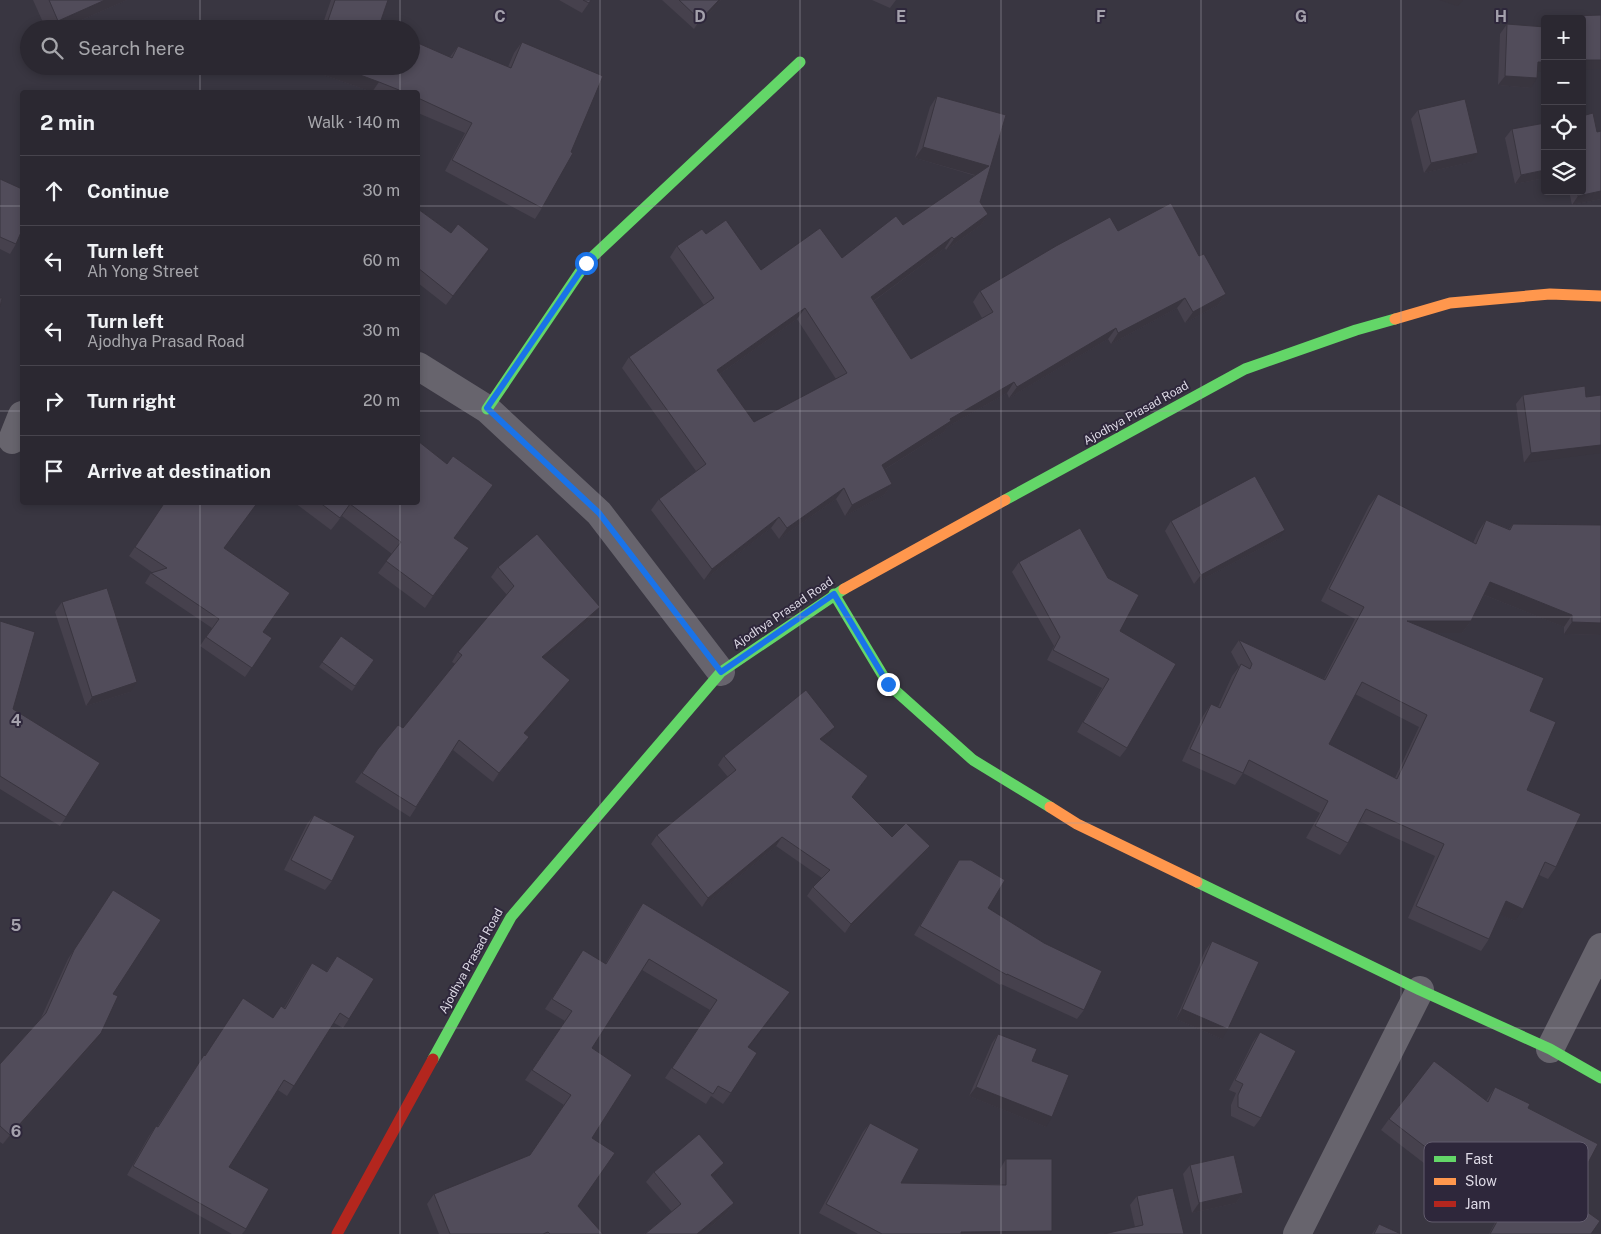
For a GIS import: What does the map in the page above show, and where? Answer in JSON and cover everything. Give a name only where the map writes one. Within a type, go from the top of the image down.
[{"type":"street","points":[[487,408],[586,263],[800,62]]},
{"type":"street","name":"Ajodhya Prasad Road","points":[[337,1234],[511,917],[721,672],[834,594],[1245,369],[1356,330],[1450,303],[1550,294],[1601,296]]},
{"type":"street","points":[[420,367],[487,408],[599,513],[721,672]]},
{"type":"street","points":[[12,440],[20,420]]},
{"type":"street","points":[[834,594],[888,684],[972,760],[1077,824],[1420,990],[1550,1048],[1601,1078]]},
{"type":"street","points":[[1550,1048],[1601,947]]},
{"type":"street","points":[[1296,1234],[1420,990]]},
{"type":"building","points":[[49,0],[105,0],[60,20],[58,20]]},
{"type":"building","points":[[335,0],[388,0],[381,20],[328,20]]},
{"type":"building","points":[[679,0],[719,0],[700,20]]},
{"type":"building","points":[[1601,15],[1601,60],[1586,60],[1586,16]]},
{"type":"building","points":[[1507,24],[1541,27],[1541,62],[1538,62],[1537,78],[1505,76]]},
{"type":"building","points":[[522,42],[603,76],[571,152],[573,153],[542,208],[452,160],[472,123],[420,99],[420,90],[399,90],[360,75],[420,75],[420,44],[452,58],[458,46],[511,68]]},
{"type":"building","points":[[937,96],[1006,115],[980,202],[988,214],[954,239],[952,237],[871,297],[911,359],[993,312],[980,291],[1056,246],[1110,217],[1118,231],[1171,203],[1199,256],[1204,254],[1226,294],[1193,312],[1185,298],[1118,333],[1116,328],[1017,387],[1014,382],[950,419],[951,421],[882,465],[892,484],[852,505],[844,488],[787,528],[779,517],[712,569],[659,499],[706,464],[629,357],[714,298],[677,246],[702,229],[706,234],[726,220],[761,270],[820,228],[842,258],[896,216],[903,225],[989,166],[923,147]],"holes":[[[805,308],[847,373],[754,422],[717,370]]]},
{"type":"building","points":[[1465,99],[1478,153],[1431,163],[1418,110]]},
{"type":"building","points":[[1593,113],[1597,132],[1601,131],[1601,191],[1586,194],[1586,150],[1586,115]]},
{"type":"building","points":[[1541,124],[1541,171],[1521,175],[1512,129]]},
{"type":"building","points":[[0,179],[20,188],[20,235],[16,244],[0,237]]},
{"type":"building","points":[[420,210],[451,233],[458,224],[489,249],[453,296],[420,270]]},
{"type":"building","points":[[1585,386],[1586,397],[1601,395],[1601,445],[1531,453],[1523,395]]},
{"type":"building","points":[[420,443],[447,464],[453,456],[493,485],[454,538],[469,548],[433,596],[386,561],[401,542],[351,505],[420,505]]},
{"type":"building","points":[[1255,476],[1285,530],[1201,575],[1171,521]]},
{"type":"building","points":[[1378,494],[1476,544],[1486,520],[1510,530],[1513,524],[1601,525],[1601,623],[1572,622],[1572,615],[1490,582],[1471,621],[1407,621],[1544,678],[1530,711],[1556,722],[1527,790],[1581,814],[1556,867],[1545,862],[1523,909],[1506,901],[1489,939],[1416,906],[1444,844],[1366,809],[1348,843],[1315,826],[1328,801],[1249,760],[1243,773],[1190,749],[1211,704],[1220,708],[1241,664],[1250,669],[1252,664],[1239,640],[1325,680],[1364,607],[1329,589]],"holes":[[[1362,682],[1427,715],[1397,779],[1329,744]]]},
{"type":"building","points":[[163,505],[256,505],[224,548],[290,593],[263,632],[272,638],[252,668],[206,637],[219,619],[151,573],[167,568],[135,547]]},
{"type":"building","points":[[323,505],[349,505],[340,518]]},
{"type":"building","points":[[1080,528],[1108,578],[1139,595],[1120,631],[1176,664],[1127,748],[1083,722],[1109,679],[1053,650],[1060,637],[1019,562]]},
{"type":"building","points":[[537,534],[600,607],[542,657],[570,680],[524,733],[529,737],[499,773],[459,740],[416,807],[362,773],[378,749],[398,725],[403,728],[462,655],[458,652],[514,586],[498,567]]},
{"type":"building","points":[[107,588],[137,682],[92,697],[62,602]]},
{"type":"building","points":[[0,621],[35,632],[13,709],[100,763],[66,817],[0,776]]},
{"type":"building","points":[[341,636],[374,660],[355,686],[322,662]]},
{"type":"building","points":[[806,690],[835,727],[820,739],[868,776],[852,797],[892,837],[906,823],[930,846],[851,924],[813,887],[830,870],[782,837],[708,898],[657,835],[736,770],[724,756]]},
{"type":"building","points":[[314,815],[355,836],[332,881],[291,860]]},
{"type":"building","points":[[959,860],[971,860],[1005,880],[988,908],[1044,943],[1102,971],[1084,1010],[1007,975],[920,926]]},
{"type":"building","points":[[113,890],[161,920],[113,994],[118,996],[101,1033],[10,1135],[0,1126],[0,1064],[46,1013],[74,950]]},
{"type":"building","points":[[643,903],[790,992],[748,1047],[757,1053],[731,1093],[718,1086],[713,1094],[672,1068],[717,1000],[649,959],[592,1048],[632,1075],[592,1138],[615,1153],[578,1206],[603,1234],[550,1234],[548,1232],[543,1234],[450,1234],[434,1194],[530,1155],[571,1095],[532,1070],[572,1011],[552,999],[583,950],[606,964]]},
{"type":"building","points":[[1212,941],[1259,962],[1228,1029],[1182,1009]]},
{"type":"building","points":[[337,956],[374,979],[349,1019],[340,1013],[294,1086],[284,1080],[229,1167],[269,1189],[246,1229],[133,1166],[156,1126],[158,1127],[243,998],[273,1018],[281,1006],[285,1009],[312,963],[327,972]]},
{"type":"building","points":[[1260,1032],[1296,1051],[1261,1118],[1238,1107],[1238,1095],[1243,1084],[1235,1080]]},
{"type":"building","points":[[998,1034],[1037,1049],[1032,1061],[1069,1075],[1052,1117],[976,1087]]},
{"type":"building","points":[[1434,1061],[1488,1102],[1495,1087],[1530,1104],[1528,1108],[1598,1144],[1588,1163],[1588,1142],[1424,1142],[1424,1146],[1389,1119]]},
{"type":"building","points":[[870,1123],[919,1149],[901,1183],[1006,1185],[1006,1159],[1052,1159],[1052,1231],[882,1234],[826,1204]]},
{"type":"building","points":[[699,1134],[724,1163],[711,1175],[734,1203],[697,1234],[645,1234],[681,1204],[654,1172]]},
{"type":"building","points":[[1234,1155],[1243,1193],[1199,1203],[1190,1165]]},
{"type":"building","points":[[1173,1188],[1184,1234],[1104,1234],[1143,1225],[1137,1196]]},
{"type":"building","points":[[1588,1212],[1600,1221],[1591,1234],[1490,1234],[1497,1222],[1588,1222]]},
{"type":"building","points":[[1379,1224],[1401,1234],[1374,1234]]},
{"type":"traffic: fast","points":[[487,409],[586,263],[800,62]]},
{"type":"traffic: fast","points":[[1005,500],[1245,369],[1356,330],[1395,319]]},
{"type":"traffic: fast","points":[[433,1059],[511,917],[721,672],[844,589]]},
{"type":"traffic: fast","points":[[834,594],[888,684],[973,760],[1050,807]]},
{"type":"traffic: fast","points":[[1197,882],[1420,990],[1550,1049],[1601,1078]]},
{"type":"traffic: slow","points":[[1395,319],[1450,303],[1550,294],[1601,296]]},
{"type":"traffic: slow","points":[[844,589],[1005,500]]},
{"type":"traffic: slow","points":[[1050,807],[1077,824],[1197,882]]},
{"type":"traffic: jam","points":[[337,1234],[433,1059]]},
{"type":"route","points":[[586,263],[487,408],[599,513],[721,672],[834,594],[888,684]]}]
